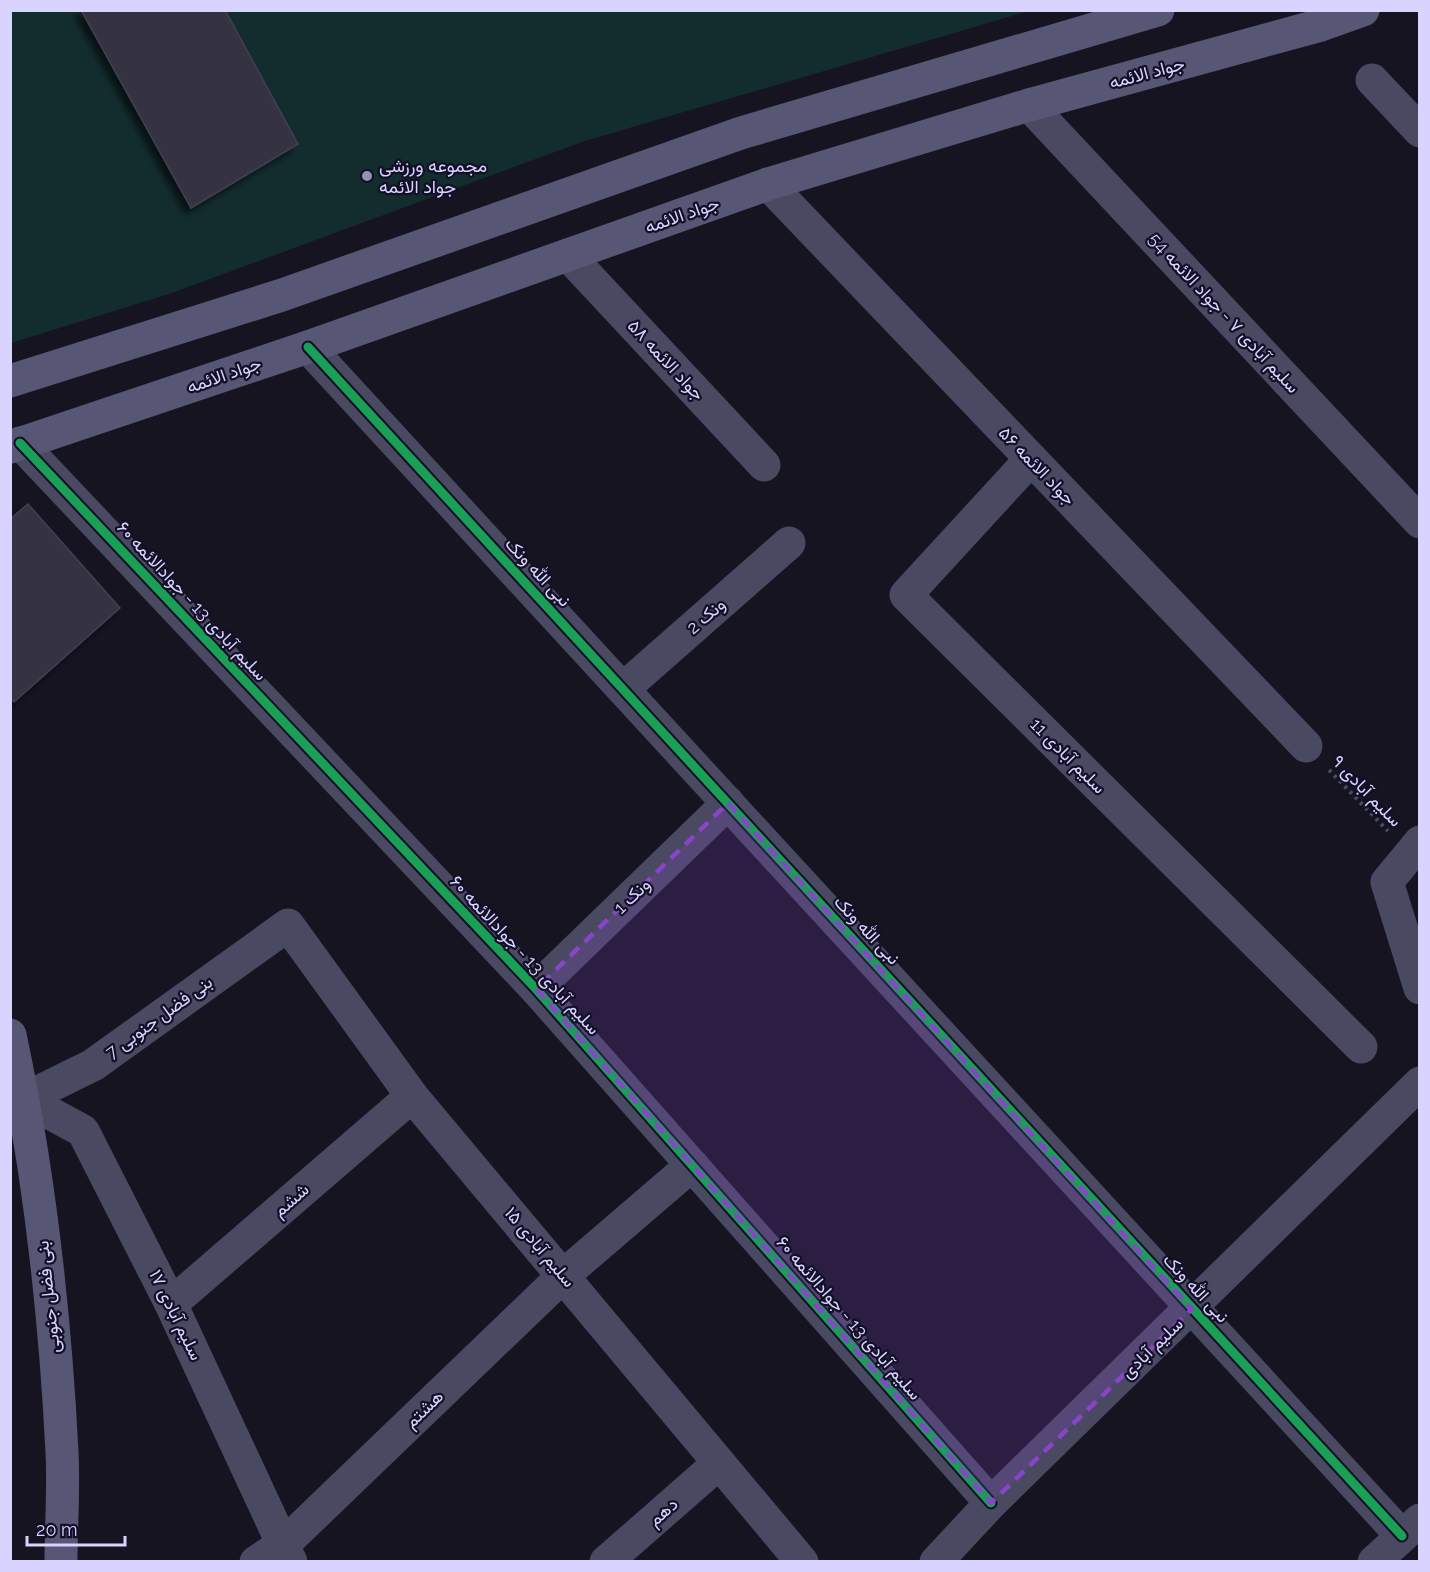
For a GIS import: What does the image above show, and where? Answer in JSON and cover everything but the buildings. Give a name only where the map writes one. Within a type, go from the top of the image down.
[{"type":"street","points":[[10,381],[282,295],[741,133],[1158,10]]},
{"type":"street","name":"جواد الائمه","points":[[15,445],[308,347],[768,184],[1029,105],[1321,25],[1363,10]]},
{"type":"street","points":[[1372,80],[1419,131]]},
{"type":"street","name":"سلیم آبادی ۷ - جواد الائمه 54","points":[[1029,105],[1419,522]]},
{"type":"street","name":"جواد الائمه ۵۶","points":[[768,184],[1306,746]]},
{"type":"street","name":"جواد الائمه ۵۸","points":[[568,255],[764,465]]},
{"type":"street","name":"نبی الله ونک","points":[[308,347],[1192,1309],[1411,1528]]},
{"type":"street","name":"سلیم آبادی 13 - جوادالائمه ۶۰","points":[[15,445],[536,988],[991,1503]]},
{"type":"street","name":"سلیم آبادی 11","points":[[1031,459],[906,594],[1361,1047]]},
{"type":"street","name":"ونک 2","points":[[623,689],[789,543]]},
{"type":"street","name":"ونک 1","points":[[536,988],[728,803]]},
{"type":"street","points":[[1414,848],[1387,882],[1419,988]]},
{"type":"street","name":"سلیم آبادی ۱۵","points":[[288,925],[412,1096],[802,1562]]},
{"type":"street","name":"بنی فضل جنوبی 7","points":[[24,1099],[93,1065],[288,925]]},
{"type":"street","name":"بنی فضل جنوبی","points":[[10,1035],[24,1099],[50,1296],[63,1454],[61,1562]]},
{"type":"street","name":"سلیم آبادی","points":[[936,1562],[991,1503],[1192,1309],[1419,1083]]},
{"type":"street","name":"ششم","points":[[171,1304],[412,1096]]},
{"type":"street","name":"سلیم آبادی ۱۷","points":[[24,1099],[83,1131],[171,1304],[288,1552]]},
{"type":"street","name":"هشتم","points":[[256,1562],[288,1552],[564,1275],[692,1165]]},
{"type":"street","name":"دهم","points":[[606,1562],[719,1462]]},
{"type":"street","points":[[1374,1562],[1411,1528]]},
{"type":"highlighted area","points":[[728,803],[1192,1309],[991,1503],[536,989]]},
{"type":"green space","name":"مجموعه ورزشی جواد الائمه","points":[[11,11],[1029,11],[585,141],[169,294],[11,343]]},
{"type":"cycle path","points":[[308,347],[1402,1536]]},
{"type":"cycle path","points":[[20,443],[536,989],[991,1503]]},
{"type":"place","name":"مجموعه ورزشی جواد الائمه","points":[[367,176]]}]
